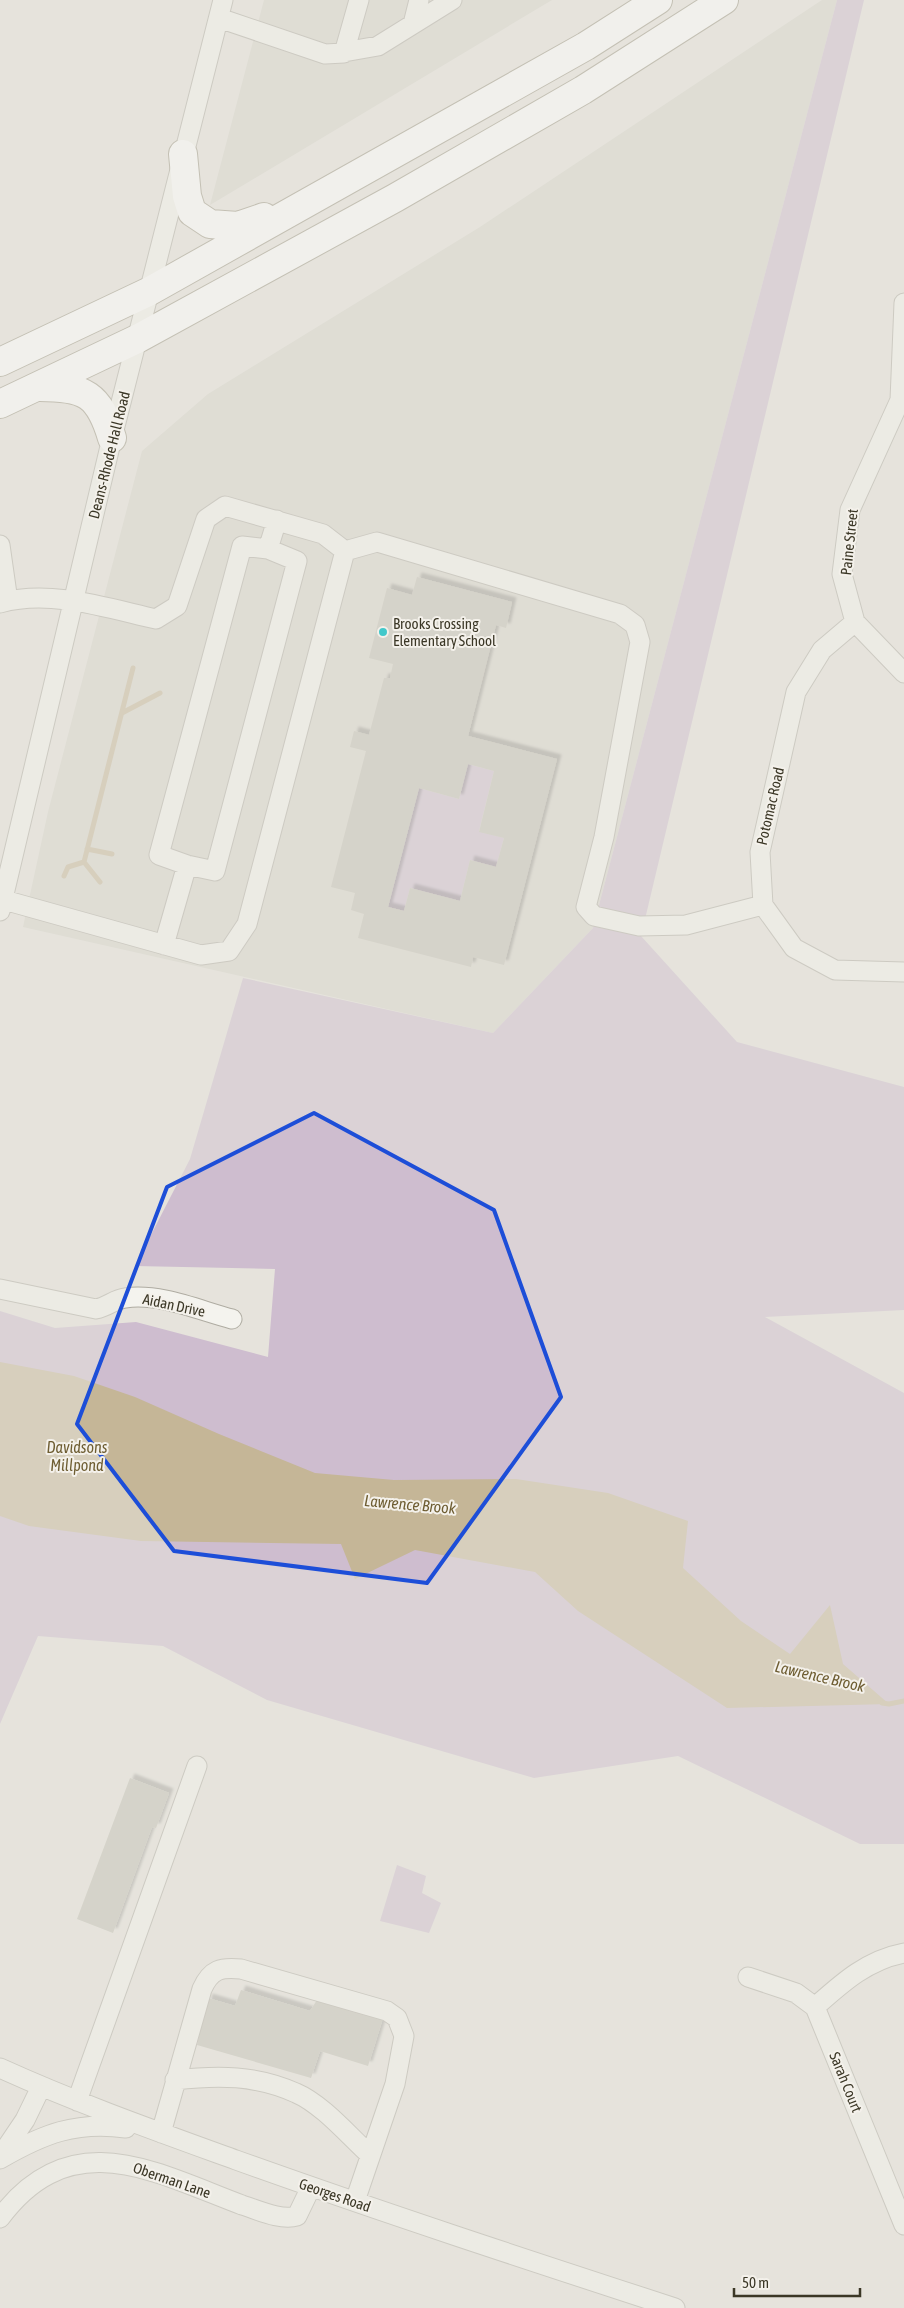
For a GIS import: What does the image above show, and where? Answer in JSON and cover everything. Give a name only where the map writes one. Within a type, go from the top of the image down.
[{"type":"highway","points":[[0,362],[150,291],[586,46],[658,0]]},
{"type":"highway","points":[[0,404],[139,338],[395,198],[583,90],[724,0]]},
{"type":"highway","points":[[183,154],[187,196],[192,212],[210,224],[238,226],[311,202]]},
{"type":"highway","points":[[36,388],[74,389],[91,397],[103,411],[112,438]]},
{"type":"street","points":[[344,52],[360,0]]},
{"type":"street","points":[[413,24],[419,0]]},
{"type":"street","points":[[221,9],[325,54],[378,46],[452,0]]},
{"type":"street","name":"Deans-Rhode Hall Road","points":[[2,906],[112,438],[139,338],[183,154],[221,9]]},
{"type":"street","points":[[902,400],[904,303]]},
{"type":"street","name":"Paine Street","points":[[902,400],[850,510],[842,574],[855,622],[904,674]]},
{"type":"street","points":[[0,545],[4,602],[21,598],[74,601],[156,619],[177,606],[206,519],[225,506],[323,534],[345,551]]},
{"type":"street","points":[[268,549],[276,520]]},
{"type":"street","points":[[345,551],[377,542],[602,608],[620,614],[635,625],[640,642],[631,696],[604,837],[586,907],[594,916],[639,926],[686,924],[763,906],[794,948],[835,970],[904,972]]},
{"type":"street","points":[[242,546],[268,549],[297,561],[215,871],[187,865],[159,855],[242,546]]},
{"type":"street","points":[[2,906],[201,954],[229,951],[247,924],[345,551]]},
{"type":"street","name":"Potomac Road","points":[[763,906],[760,852],[796,692],[822,650],[855,622]]},
{"type":"street","points":[[164,945],[187,865]]},
{"type":"street","name":"Aidan Drive","points":[[0,1289],[96,1309],[106,1307],[123,1298],[150,1297],[232,1319]]},
{"type":"street","points":[[77,2101],[197,1766]]},
{"type":"street","points":[[748,1977],[796,1993],[816,2007],[849,1976],[886,1957],[904,1953]]},
{"type":"street","points":[[0,2158],[45,2135],[68,2128],[101,2124],[159,2132],[202,1989],[207,1978],[215,1971],[228,1968],[241,1969],[387,2011],[397,2018],[404,2036],[395,2084],[355,2201]]},
{"type":"street","name":"Sarah Court","points":[[816,2007],[904,2225]]},
{"type":"street","name":"Georges Road","points":[[0,2068],[77,2101],[159,2132],[626,2300],[675,2308]]},
{"type":"street","points":[[175,2080],[230,2076],[249,2078],[297,2093],[336,2123],[370,2155]]},
{"type":"street","points":[[0,2158],[25,2120],[40,2086]]},
{"type":"street","name":"Oberman Lane","points":[[0,2218],[16,2199],[44,2177],[65,2167],[86,2162],[121,2163],[146,2170],[282,2217],[297,2216],[311,2187]]},
{"type":"highlighted area","points":[[314,1113],[494,1210],[561,1397],[427,1583],[174,1551],[77,1424],[167,1187]]},
{"type":"shaded area","points":[[264,0],[552,0],[210,205]]},
{"type":"shaded area","name":"Brooks Crossing Elementary School","points":[[822,0],[837,0],[593,928],[493,1033],[23,927],[48,812],[142,451],[208,394],[480,227]]},
{"type":"shaded area","points":[[837,0],[864,0],[641,936],[737,1042],[904,1087],[904,1310],[765,1317],[904,1393],[904,1844],[860,1844],[678,1756],[534,1778],[267,1700],[163,1646],[38,1636],[0,1724],[0,1311],[55,1328],[136,1322],[268,1357],[275,1269],[135,1266],[190,1159],[243,978],[493,1033],[593,928]]},
{"type":"shaded area","points":[[468,764],[494,771],[479,831],[504,838],[496,867],[470,860],[460,901],[410,888],[404,911],[388,907],[419,788],[459,799]]},
{"type":"shaded area","points":[[397,1865],[426,1876],[422,1893],[441,1903],[429,1933],[380,1921]]},
{"type":"water","name":"Davidsons Millpond","points":[[0,1362],[74,1376],[135,1397],[315,1473],[394,1480],[516,1479],[608,1493],[688,1521],[683,1568],[741,1621],[790,1654],[830,1605],[843,1664],[889,1704],[727,1708],[578,1611],[535,1572],[415,1550],[355,1579],[341,1544],[141,1541],[29,1526],[0,1516]]},
{"type":"building","points":[[417,577],[512,602],[506,628],[496,625],[468,736],[557,759],[504,965],[473,957],[471,967],[358,938],[364,914],[351,910],[355,893],[331,887],[366,751],[350,747],[354,731],[369,735],[384,678],[390,678],[393,664],[369,658],[387,588],[412,595]],"holes":[[[468,764],[494,771],[479,832],[504,838],[496,867],[470,860],[460,901],[410,888],[404,911],[388,907],[419,788],[459,799]]]},
{"type":"building","points":[[130,1778],[169,1793],[156,1828],[152,1827],[113,1933],[77,1919]]},
{"type":"building","points":[[241,1990],[310,2011],[317,2000],[383,2018],[368,2066],[320,2051],[311,2078],[197,2045],[208,1998],[235,2006]]},
{"type":"waterway","points":[[100,882],[84,862],[133,668]]},
{"type":"waterway","points":[[122,713],[160,693]]},
{"type":"waterway","points":[[87,849],[112,854]]},
{"type":"waterway","points":[[64,876],[68,867],[84,862]]},
{"type":"waterway","name":"Lawrence Brook","points":[[882,1703],[889,1704],[904,1701]]},
{"type":"place","name":"Brooks Crossing Elementary School","points":[[383,632]]}]
